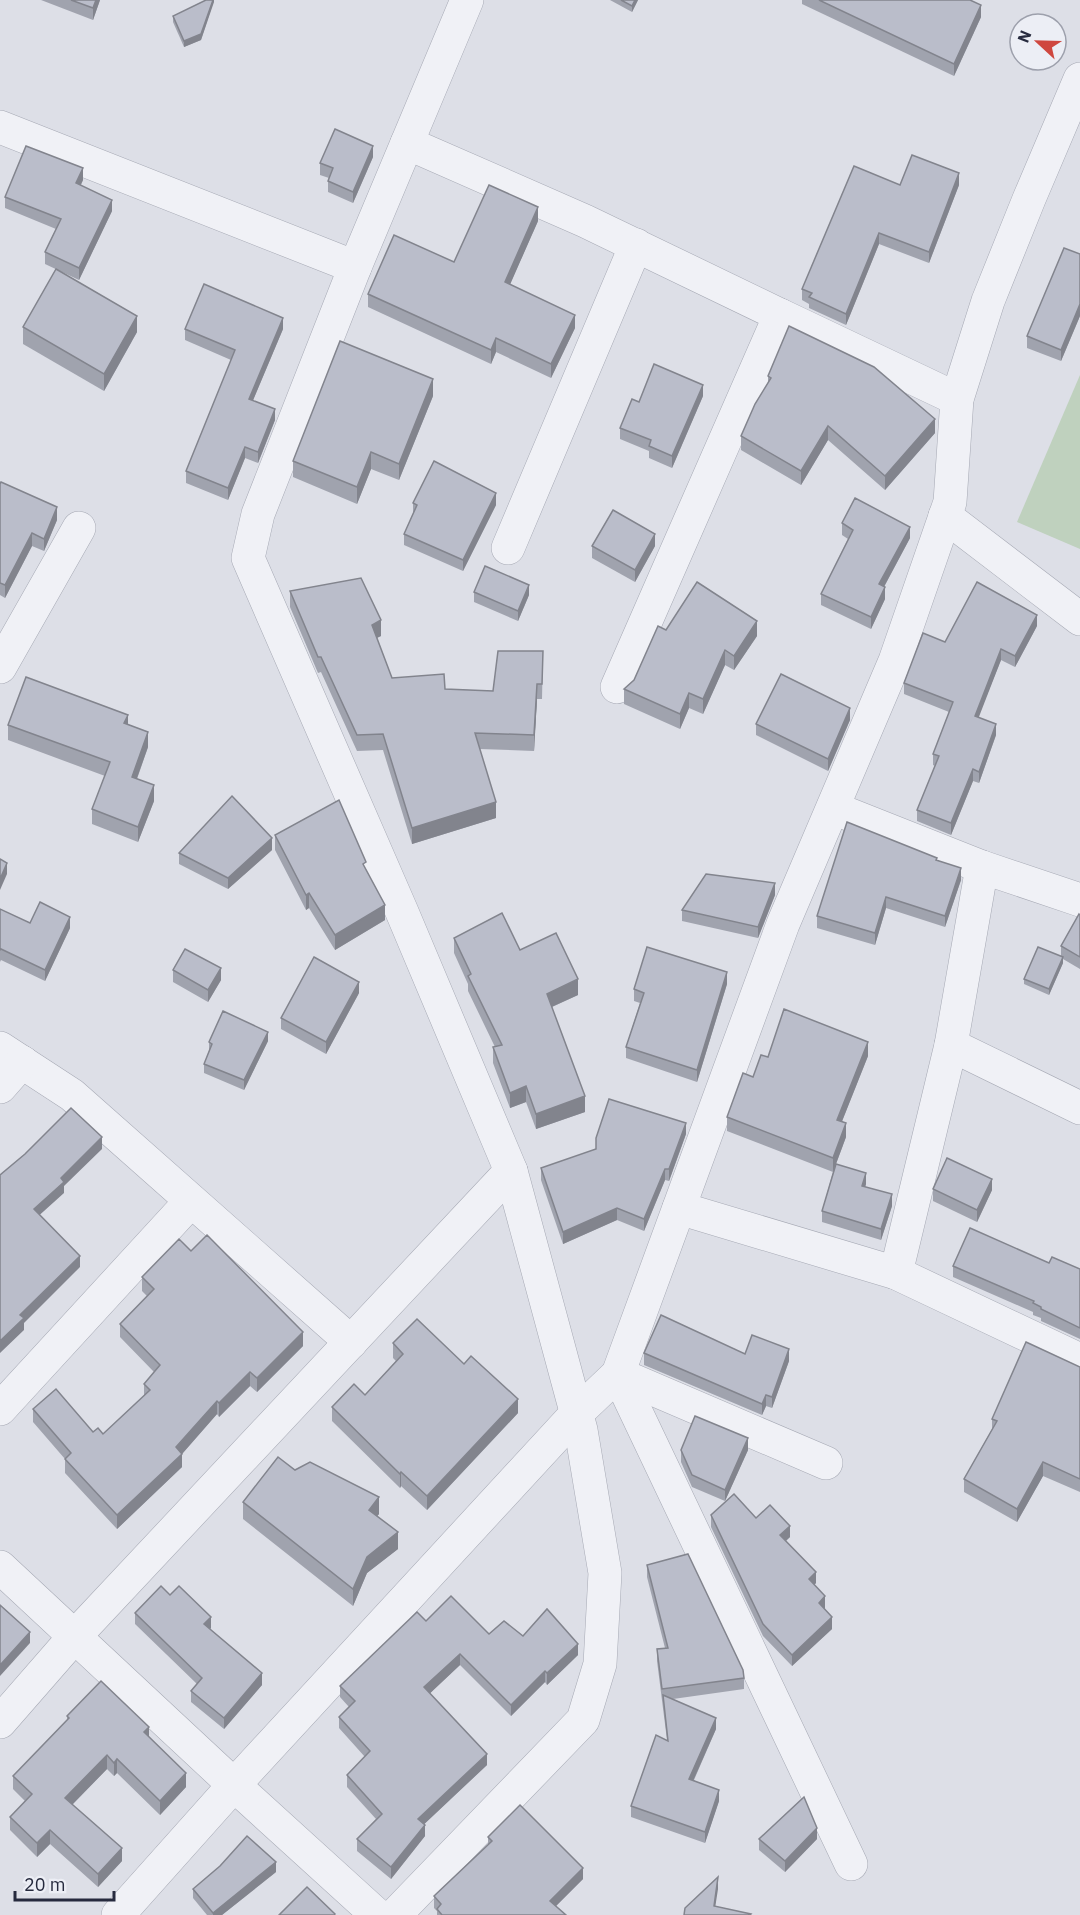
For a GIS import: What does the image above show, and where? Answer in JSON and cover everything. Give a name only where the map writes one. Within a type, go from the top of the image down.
[{"type":"street","points":[[395,1915],[583,1720],[600,1664],[604,1573],[577,1413],[511,1171],[402,912],[248,558],[258,514],[355,267],[467,0]]},
{"type":"street","points":[[118,1915],[234,1785],[577,1413],[618,1374],[783,924],[895,661],[950,502],[957,399],[988,301],[1080,80]]},
{"type":"street","points":[[0,128],[355,267]]},
{"type":"street","points":[[407,143],[636,245],[957,399]]},
{"type":"street","points":[[508,548],[636,245]]},
{"type":"street","points":[[617,687],[780,315]]},
{"type":"street","points":[[945,516],[1080,619]]},
{"type":"street","points":[[0,667],[79,528]]},
{"type":"street","points":[[833,808],[982,867],[1080,900]]},
{"type":"street","points":[[896,1273],[951,1045],[982,867]]},
{"type":"street","points":[[951,1045],[1080,1108]]},
{"type":"street","points":[[0,1086],[11,1055],[72,1095],[351,1342]]},
{"type":"street","points":[[0,1722],[75,1636],[511,1171]]},
{"type":"street","points":[[0,1409],[190,1201]]},
{"type":"street","points":[[679,1208],[896,1273],[1080,1360]]},
{"type":"street","points":[[618,1374],[826,1463]]},
{"type":"street","points":[[618,1374],[851,1864]]},
{"type":"street","points":[[0,1567],[377,1915]]},
{"type":"green space","points":[[1080,375],[1080,549],[1017,522]]},
{"type":"building","points":[[71,0],[96,0],[93,8]]},
{"type":"building","points":[[206,0],[213,0],[201,34],[184,41],[173,16]]},
{"type":"building","points":[[621,0],[635,0],[632,6]]},
{"type":"building","points":[[819,0],[970,0],[981,5],[954,64]]},
{"type":"building","points":[[335,129],[373,146],[353,192],[328,181],[333,168],[320,163]]},
{"type":"building","points":[[26,146],[83,168],[76,183],[112,200],[79,268],[45,252],[61,219],[5,197]]},
{"type":"building","points":[[912,155],[959,173],[929,252],[879,233],[846,314],[809,297],[812,293],[802,289],[854,166],[900,185]]},
{"type":"building","points":[[489,185],[538,207],[505,282],[575,315],[551,364],[496,338],[491,350],[368,294],[394,235],[454,262]]},
{"type":"building","points":[[1064,248],[1080,254],[1080,304],[1061,350],[1027,336]]},
{"type":"building","points":[[56,269],[137,316],[104,374],[23,327]]},
{"type":"building","points":[[204,284],[283,318],[249,399],[275,409],[258,452],[245,447],[228,488],[186,471],[235,350],[185,329]]},
{"type":"building","points":[[789,326],[874,367],[935,419],[885,476],[828,426],[801,471],[741,436],[755,404],[771,378],[768,376]]},
{"type":"building","points":[[340,341],[433,379],[399,464],[371,452],[357,487],[293,461]]},
{"type":"building","points":[[654,364],[703,385],[672,456],[649,446],[651,440],[620,428],[632,399],[639,402]]},
{"type":"building","points":[[434,461],[496,493],[463,560],[404,534],[417,505],[413,503]]},
{"type":"building","points":[[1,482],[57,507],[44,539],[32,533],[5,585],[0,583]]},
{"type":"building","points":[[855,498],[910,527],[879,584],[885,587],[871,617],[821,594],[853,530],[842,523]]},
{"type":"building","points":[[613,510],[655,534],[635,570],[592,546]]},
{"type":"building","points":[[485,566],[529,585],[518,611],[474,592]]},
{"type":"building","points":[[361,578],[381,620],[372,625],[392,678],[444,674],[445,689],[493,691],[498,651],[543,651],[542,684],[537,684],[534,735],[475,733],[496,802],[412,828],[383,734],[357,735],[321,657],[318,657],[290,591]]},
{"type":"building","points":[[697,582],[757,621],[734,656],[725,650],[703,699],[689,693],[680,714],[624,689],[634,680],[658,626],[666,630]]},
{"type":"building","points":[[977,582],[1037,615],[1015,656],[1001,649],[975,716],[996,724],[979,772],[973,769],[951,823],[917,810],[939,756],[933,754],[953,702],[904,683],[923,633],[945,642]]},
{"type":"building","points":[[781,674],[850,708],[828,759],[756,724]]},
{"type":"building","points":[[26,677],[128,715],[124,723],[148,732],[132,777],[154,785],[138,827],[92,809],[110,762],[8,725]]},
{"type":"building","points":[[232,796],[272,838],[228,878],[179,853]]},
{"type":"building","points":[[339,800],[366,862],[363,864],[385,905],[335,935],[309,893],[306,895],[275,835]]},
{"type":"building","points":[[847,822],[937,858],[936,860],[961,868],[945,916],[886,897],[875,933],[817,916]]},
{"type":"building","points":[[0,859],[7,863],[0,879]]},
{"type":"building","points":[[706,874],[775,883],[758,927],[682,910]]},
{"type":"building","points":[[40,902],[70,917],[45,970],[0,950],[0,909],[30,923]]},
{"type":"building","points":[[502,913],[520,950],[556,933],[578,979],[547,994],[585,1096],[536,1114],[526,1086],[510,1093],[493,1047],[502,1045],[468,976],[471,974],[454,938]]},
{"type":"building","points":[[1080,915],[1080,957],[1061,946]]},
{"type":"building","points":[[647,947],[727,972],[697,1070],[626,1047],[644,993],[634,989]]},
{"type":"building","points":[[1038,947],[1063,957],[1049,989],[1024,979]]},
{"type":"building","points":[[185,949],[221,968],[208,990],[173,970]]},
{"type":"building","points":[[314,957],[359,982],[326,1042],[281,1018]]},
{"type":"building","points":[[784,1009],[868,1042],[837,1120],[846,1123],[833,1158],[727,1117],[743,1073],[753,1077],[761,1055],[768,1057]]},
{"type":"building","points":[[223,1011],[268,1032],[244,1080],[204,1064],[212,1044],[209,1042]]},
{"type":"building","points":[[609,1099],[686,1123],[669,1169],[665,1169],[644,1219],[617,1208],[563,1232],[541,1168],[596,1149],[596,1138]]},
{"type":"building","points":[[71,1108],[102,1137],[61,1178],[64,1182],[34,1209],[80,1256],[20,1315],[24,1318],[0,1341],[0,1175],[25,1154]]},
{"type":"building","points":[[947,1158],[992,1179],[977,1210],[933,1189]]},
{"type":"building","points":[[836,1164],[866,1173],[862,1186],[892,1194],[881,1229],[822,1211]]},
{"type":"building","points":[[970,1228],[1049,1263],[1052,1257],[1080,1269],[1080,1328],[1041,1309],[1033,1303],[1034,1301],[953,1266]]},
{"type":"building","points":[[207,1235],[303,1332],[257,1378],[250,1372],[219,1403],[217,1401],[176,1447],[182,1454],[117,1515],[65,1459],[71,1453],[33,1409],[56,1389],[93,1432],[98,1428],[103,1434],[150,1390],[144,1384],[160,1365],[120,1324],[154,1289],[142,1277],[179,1239],[191,1251]]},
{"type":"building","points":[[661,1315],[745,1354],[752,1335],[789,1349],[772,1397],[766,1395],[762,1404],[644,1353]]},
{"type":"building","points":[[417,1319],[464,1364],[471,1356],[518,1399],[427,1496],[401,1472],[400,1474],[332,1407],[354,1384],[365,1395],[403,1354],[393,1343]]},
{"type":"building","points":[[1026,1342],[1080,1367],[1080,1479],[1043,1462],[1017,1509],[964,1479],[997,1421],[992,1419]]},
{"type":"building","points":[[695,1416],[748,1438],[725,1490],[692,1475],[681,1450]]},
{"type":"building","points":[[278,1457],[295,1470],[310,1462],[379,1497],[369,1510],[398,1532],[367,1557],[353,1589],[243,1502]]},
{"type":"building","points":[[734,1494],[756,1518],[770,1505],[790,1526],[780,1535],[816,1572],[809,1579],[825,1596],[819,1603],[832,1617],[792,1655],[763,1624],[711,1515]]},
{"type":"building","points":[[688,1554],[743,1670],[744,1678],[662,1689],[657,1649],[668,1648],[647,1565]]},
{"type":"building","points":[[161,1586],[170,1595],[179,1586],[211,1617],[204,1624],[262,1673],[224,1718],[191,1691],[202,1678],[135,1613]]},
{"type":"building","points":[[451,1596],[489,1634],[504,1621],[523,1636],[547,1609],[578,1644],[547,1673],[545,1671],[511,1705],[460,1654],[424,1687],[487,1754],[418,1819],[425,1825],[391,1867],[357,1839],[382,1814],[347,1775],[370,1751],[339,1717],[355,1701],[340,1686],[417,1612],[426,1621]]},
{"type":"building","points":[[0,1605],[30,1632],[0,1665]]},
{"type":"building","points":[[101,1681],[149,1727],[144,1732],[186,1773],[160,1801],[117,1759],[114,1763],[107,1755],[65,1798],[122,1848],[98,1874],[50,1830],[37,1843],[10,1817],[32,1794],[13,1776]]},
{"type":"building","points":[[663,1695],[716,1718],[689,1779],[719,1790],[705,1832],[631,1806],[656,1735],[668,1741]]},
{"type":"building","points":[[804,1797],[817,1828],[785,1861],[759,1839]]},
{"type":"building","points":[[520,1805],[583,1868],[550,1901],[566,1915],[442,1915],[437,1909],[441,1904],[434,1896],[492,1841],[488,1837]]},
{"type":"building","points":[[247,1836],[276,1862],[213,1913],[193,1889],[220,1866]]},
{"type":"building","points":[[718,1877],[714,1906],[751,1914],[684,1915],[685,1908]]},
{"type":"building","points":[[307,1887],[335,1914],[279,1915]]}]
